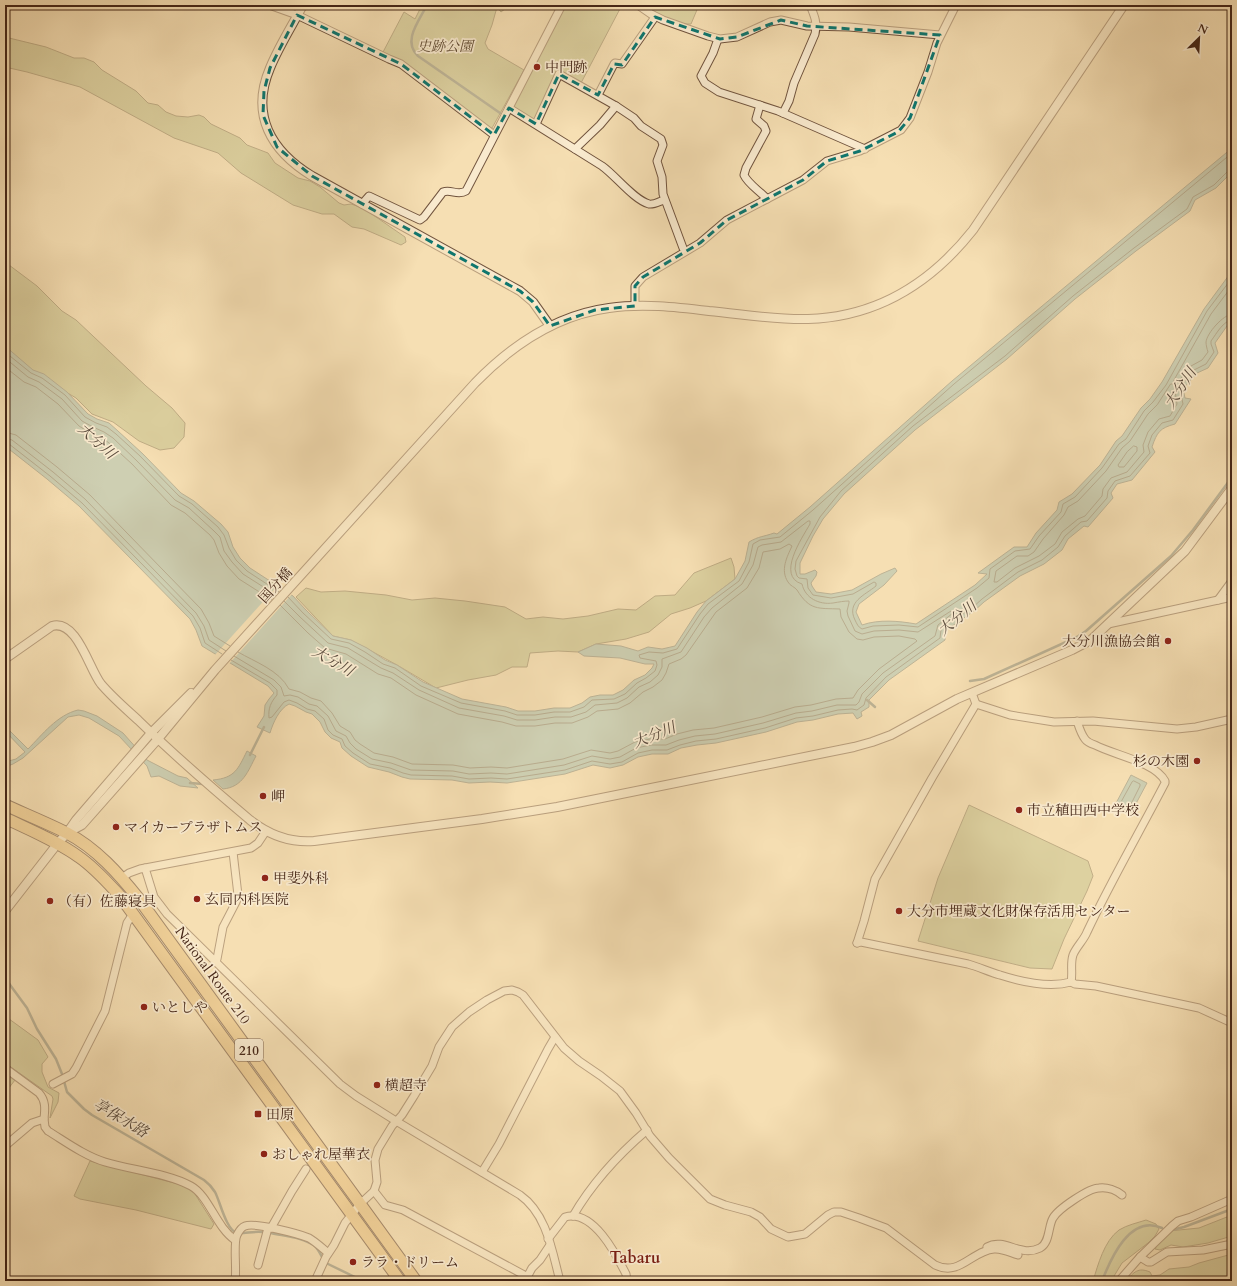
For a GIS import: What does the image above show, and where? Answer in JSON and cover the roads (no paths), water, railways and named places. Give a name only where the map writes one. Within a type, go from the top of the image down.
[{"type":"highway","name":"National Route 210","points":[[5,805],[68,833],[104,860],[122,878],[139,899],[416,1281]]},
{"type":"highway","name":"National Route 210","points":[[5,818],[58,844],[80,857],[110,885],[133,914],[400,1281]]},
{"type":"street","points":[[269,5],[298,15],[401,64],[494,135]]},
{"type":"street","points":[[303,5],[267,76],[263,101],[265,122],[273,141],[287,158],[303,170],[520,291],[533,302],[550,326]]},
{"type":"street","points":[[362,204],[369,196],[417,219],[422,219],[443,192],[449,191],[460,193],[466,191],[562,5]]},
{"type":"street","points":[[638,5],[655,17],[718,39],[737,37],[770,22],[781,20],[817,27],[849,27],[940,35]]},
{"type":"street","points":[[783,114],[789,101],[794,83],[814,38],[817,27],[810,5]]},
{"type":"street","points":[[635,306],[634,286],[643,277],[700,243],[727,220],[803,180],[827,161],[865,149],[898,132],[907,123],[926,79],[940,35],[956,5]]},
{"type":"street","name":"国分橋","points":[[184,704],[486,372],[514,347],[536,332],[568,318],[595,310],[635,306],[682,308],[809,319],[843,315],[867,308],[894,298],[912,288],[952,255],[973,230],[1124,5]]},
{"type":"street","points":[[598,95],[614,64],[622,64],[655,17]]},
{"type":"street","points":[[718,39],[713,53],[701,76],[702,80],[719,92],[783,114],[865,149]]},
{"type":"street","points":[[536,124],[559,74],[616,106],[634,118],[641,126],[662,141],[663,145],[657,161],[662,177],[664,200],[672,215],[683,248]]},
{"type":"street","points":[[575,149],[600,125],[616,106]]},
{"type":"street","points":[[760,106],[756,119],[764,126],[766,131],[746,168],[744,175],[747,180],[767,199]]},
{"type":"street","points":[[509,108],[606,169],[632,193],[646,202],[654,204],[664,200]]},
{"type":"street","points":[[5,659],[50,627],[56,625],[63,626],[71,631],[77,639],[95,676],[101,684],[151,733],[250,820],[266,831],[286,839],[308,841],[482,819],[577,804],[872,742],[900,730],[957,699],[1091,640],[1185,551],[1232,488]]},
{"type":"street","points":[[1218,600],[1232,581]]},
{"type":"street","points":[[1108,624],[1232,597]]},
{"type":"street","points":[[972,693],[976,704]]},
{"type":"street","points":[[5,911],[68,833],[76,820],[130,757],[151,733],[184,704]]},
{"type":"street","points":[[68,833],[82,825],[146,754],[184,704]]},
{"type":"street","points":[[976,704],[1015,716],[1054,722],[1098,721],[1177,730],[1232,719]]},
{"type":"street","points":[[976,704],[875,879],[864,921],[856,943],[861,942],[968,964],[1002,976],[1042,984],[1071,982],[1075,984],[1096,986],[1199,1008],[1232,1023]]},
{"type":"street","points":[[1071,982],[1071,964],[1073,954],[1086,935],[1107,891],[1140,833],[1165,783],[1165,780],[1161,775],[1142,763],[1108,751],[1087,741],[1081,732],[1077,721]]},
{"type":"street","points":[[122,878],[129,873],[145,868],[243,850],[256,845],[266,831]]},
{"type":"street","points":[[215,961],[217,959],[224,924],[236,902],[238,895],[233,852]]},
{"type":"street","points":[[145,868],[151,891],[159,905],[182,930],[343,1087],[396,1122],[482,1172],[531,1203],[541,1218],[560,1281]]},
{"type":"street","points":[[53,1084],[72,1074],[105,1010],[127,923],[133,914]]},
{"type":"street","points":[[315,1281],[345,1223],[360,1204],[374,1192],[377,1182],[375,1167],[376,1154],[432,1066],[439,1047],[452,1027],[459,1019],[487,1000],[507,990],[518,992],[526,999],[564,1048],[620,1091],[647,1130],[669,1158],[710,1199],[754,1214],[760,1217],[771,1229],[786,1236],[790,1237],[805,1234],[828,1215],[837,1212],[886,1228],[936,1265],[943,1269],[953,1268],[962,1265],[986,1247],[996,1244],[1027,1252],[1040,1248],[1045,1244],[1054,1216],[1069,1204],[1094,1188],[1115,1190],[1122,1195]]},
{"type":"street","points":[[482,1172],[499,1144],[555,1037]]},
{"type":"street","points":[[5,1068],[42,1096],[45,1104],[45,1127],[48,1131],[97,1159],[169,1178],[191,1186],[198,1192],[224,1231],[237,1235]]},
{"type":"street","points":[[5,1146],[32,1123],[44,1119]]},
{"type":"street","points":[[573,1216],[589,1190],[622,1152],[647,1130]]},
{"type":"street","points":[[258,1265],[269,1228],[306,1169]]},
{"type":"street","points":[[374,1192],[385,1205],[403,1210],[526,1279],[563,1218],[573,1216],[590,1223],[602,1233],[625,1271],[627,1281]]},
{"type":"street","points":[[1119,1281],[1140,1257],[1178,1221],[1191,1217],[1232,1199]]},
{"type":"street","points":[[235,1281],[237,1235],[244,1227],[248,1225],[269,1228],[307,1237],[328,1254]]},
{"type":"street","points":[[1140,1257],[1148,1262],[1152,1262],[1167,1252],[1203,1250],[1232,1244]]},
{"type":"street","points":[[981,1252],[985,1250],[998,1249],[1018,1255]]},
{"type":"water","name":"大分川","points":[[1232,148],[1232,172],[1216,188],[1195,200],[1190,211],[1075,299],[1007,359],[915,430],[844,494],[823,519],[800,563],[800,574],[805,574],[815,570],[817,572],[816,576],[811,583],[816,592],[831,594],[852,590],[895,568],[897,571],[884,585],[859,604],[856,612],[862,625],[889,621],[916,624],[975,585],[987,574],[978,573],[1014,547],[1027,547],[1036,533],[1057,510],[1059,502],[1072,494],[1100,465],[1141,408],[1150,399],[1162,382],[1204,309],[1232,271],[1232,322],[1227,326],[1215,343],[1218,353],[1208,368],[1197,373],[1183,389],[1185,398],[1191,399],[1175,424],[1160,431],[1152,447],[1155,452],[1132,480],[1117,484],[1111,493],[1113,498],[1088,527],[1084,526],[1068,539],[1062,550],[1044,564],[1020,576],[945,631],[945,640],[889,680],[869,700],[869,707],[861,712],[862,716],[857,719],[853,713],[838,714],[797,722],[766,732],[716,743],[681,748],[668,754],[652,754],[638,757],[623,765],[610,768],[593,765],[565,774],[507,783],[469,783],[452,780],[410,779],[368,767],[342,748],[340,742],[331,738],[325,732],[320,722],[312,714],[295,706],[289,704],[282,709],[270,733],[257,727],[264,716],[265,705],[274,693],[268,686],[202,646],[190,619],[79,506],[5,446],[5,346],[33,370],[44,374],[67,392],[88,414],[109,423],[143,454],[181,493],[194,501],[221,524],[228,532],[233,547],[240,558],[250,568],[293,596],[333,636],[351,640],[367,648],[385,660],[397,665],[423,682],[462,699],[506,707],[518,711],[570,708],[582,703],[590,697],[613,695],[623,690],[634,680],[645,675],[654,664],[645,664],[620,658],[584,656],[578,652],[596,644],[621,646],[638,651],[648,647],[662,649],[675,646],[706,601],[735,579],[745,561],[749,542],[774,533],[777,534],[810,507],[952,381]]},
{"type":"water","points":[[78,710],[97,716],[123,733],[147,760],[178,776],[187,778],[198,788],[180,786],[159,776],[151,777],[147,766],[119,736],[89,718],[79,715],[68,717],[23,758],[5,767],[5,762],[16,759],[25,752],[5,731],[5,726],[28,749],[44,732],[63,716]]},
{"type":"water","points":[[247,751],[256,756],[247,773],[240,782],[230,788],[223,789],[213,780],[226,777],[235,772]]},
{"type":"water","points":[[1131,775],[1147,783],[1131,813],[1115,805]]},
{"type":"waterway","points":[[427,5],[416,24],[412,37],[413,50],[418,56],[500,113]]},
{"type":"waterway","points":[[970,681],[984,679],[1077,637],[1086,631],[1171,556],[1193,530],[1232,477]]},
{"type":"waterway","points":[[867,700],[875,707]]},
{"type":"waterway","points":[[250,755],[264,727]]},
{"type":"waterway","points":[[190,783],[203,784]]},
{"type":"waterway","name":"享保水路","points":[[5,978],[27,1008],[37,1029],[56,1059],[67,1092],[84,1109],[205,1181],[215,1192],[227,1221],[233,1231],[237,1233],[262,1232]]},
{"type":"waterway","name":"享保水路","points":[[1172,1230],[1232,1209]]},
{"type":"waterway","name":"享保水路","points":[[1102,1281],[1117,1250],[1131,1233],[1140,1227],[1151,1225],[1162,1228]]},
{"type":"waterway","name":"享保水路","points":[[271,1233],[310,1243],[316,1247],[322,1257]]},
{"type":"waterway","name":"享保水路","points":[[326,1263],[363,1281]]},
{"type":"place","name":"中門跡","points":[[537,67]]},
{"type":"place","name":"大分川漁協会館","points":[[1168,641]]},
{"type":"place","name":"杉の木園","points":[[1197,761]]},
{"type":"place","name":"岬","points":[[263,796]]},
{"type":"place","name":"市立稙田西中学校","points":[[1019,810]]},
{"type":"place","name":"マイカープラザトムス","points":[[116,827]]},
{"type":"place","name":"甲斐外科","points":[[265,878]]},
{"type":"place","name":"玄同内科医院","points":[[197,899]]},
{"type":"place","name":"（有）佐藤寝具","points":[[50,901]]},
{"type":"place","name":"大分市埋蔵文化財保存活用センター","points":[[899,911]]},
{"type":"place","name":"いとしや","points":[[144,1007]]},
{"type":"place","name":"横超寺","points":[[377,1085]]},
{"type":"place","name":"田原","points":[[258,1114]]},
{"type":"place","name":"おしゃれ屋華衣","points":[[264,1154]]},
{"type":"place","name":"ララ・ドリーム","points":[[353,1262]]},
{"type":"district","name":"Tabaru","points":[[635,1257]]},
{"type":"park label","name":"史跡公園","points":[[445,46]]}]
